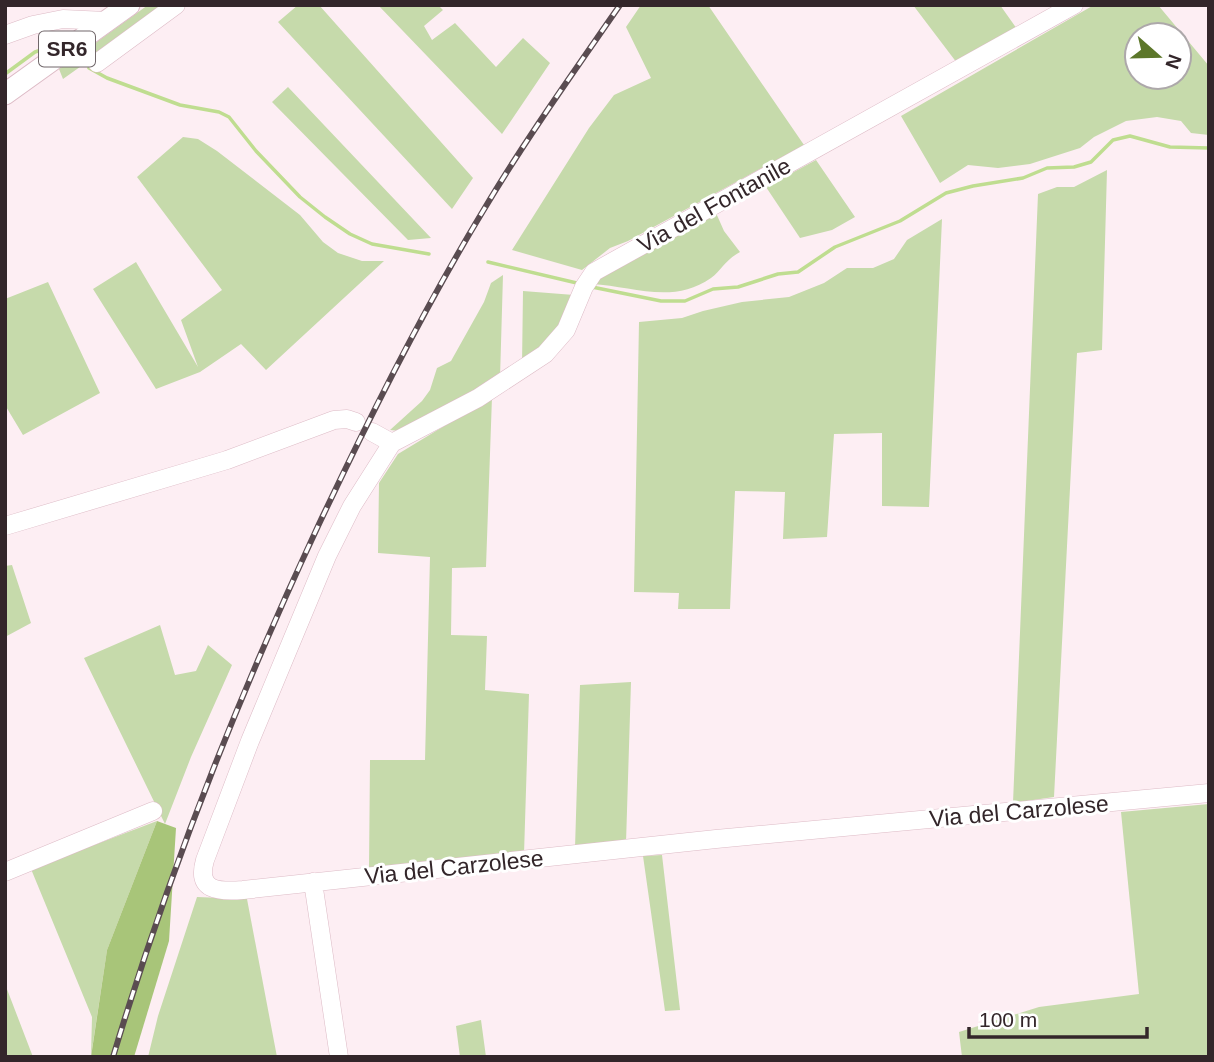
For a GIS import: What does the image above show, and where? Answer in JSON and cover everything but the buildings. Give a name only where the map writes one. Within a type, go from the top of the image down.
[{"type":"main road","name":"SR6","points":[[5,93],[72,37],[106,21],[129,5]]},
{"type":"street","points":[[97,63],[176,5]]},
{"type":"street","name":"Via del Fontanile","points":[[392,443],[478,398],[540,358],[561,338],[591,275],[1074,5]]},
{"type":"street","points":[[5,35],[39,23],[63,19],[72,37]]},
{"type":"street","points":[[5,526],[214,465],[334,419],[356,422]]},
{"type":"street","points":[[372,432],[392,443]]},
{"type":"street","name":"Via del Carzolese","points":[[392,443],[346,516],[322,566],[243,759],[202,873],[207,886],[223,891],[716,839],[1209,793]]},
{"type":"street","points":[[5,872],[153,811]]},
{"type":"street","points":[[313,882],[338,1057]]},
{"type":"green space","points":[[148,5],[167,5],[63,79],[59,69]]},
{"type":"green space","points":[[298,5],[319,5],[473,178],[452,209],[278,22]]},
{"type":"green space","points":[[378,5],[438,5],[443,10],[424,26],[432,40],[455,23],[496,67],[523,38],[550,63],[502,134]]},
{"type":"green space","points":[[641,5],[708,5],[804,145],[628,241],[610,248],[582,270],[512,250],[589,128],[614,95],[651,78],[626,27]]},
{"type":"green space","points":[[913,5],[1000,5],[1017,29],[957,63]]},
{"type":"green space","points":[[1094,5],[1158,5],[1171,21],[1123,21],[1123,91],[1193,91],[1193,47],[1209,66],[1209,135],[1191,133],[1181,121],[1157,117],[1126,121],[1094,137],[1080,148],[1030,164],[998,168],[968,165],[940,183],[901,116]]},
{"type":"green space","points":[[288,87],[431,238],[408,240],[272,102]]},
{"type":"green space","points":[[183,137],[198,139],[217,151],[300,215],[323,242],[338,253],[362,261],[384,261],[266,370],[241,344],[200,372],[156,389],[93,289],[136,262],[198,367],[181,320],[222,290],[137,177]]},
{"type":"green space","points":[[816,160],[855,217],[832,230],[800,238],[766,187]]},
{"type":"green space","points":[[1107,170],[1102,350],[1077,353],[1054,797],[1013,803],[1038,194],[1057,187],[1074,187]]},
{"type":"green space","points":[[716,213],[724,231],[740,252],[711,278],[682,291],[667,292],[592,284],[603,273]]},
{"type":"green space","points":[[942,219],[929,507],[882,506],[882,433],[834,434],[827,537],[783,539],[785,492],[735,491],[730,609],[678,609],[679,593],[634,592],[639,322],[682,318],[742,302],[789,297],[824,283],[847,268],[873,268],[894,259],[907,240]]},
{"type":"green space","points":[[503,275],[500,378],[400,431],[390,430],[422,401],[430,390],[437,368],[451,361],[484,302],[491,283]]},
{"type":"green space","points":[[48,282],[100,393],[23,435],[5,405],[5,299]]},
{"type":"green space","points":[[523,291],[574,295],[564,325],[522,365]]},
{"type":"green space","points":[[492,397],[486,567],[452,568],[451,635],[487,636],[485,690],[529,694],[524,854],[369,870],[370,760],[425,760],[430,557],[378,553],[379,483],[398,454]]},
{"type":"green space","points":[[12,565],[31,623],[5,637],[5,566]]},
{"type":"green space","points":[[160,625],[175,675],[196,671],[208,645],[232,665],[165,824],[84,658]]},
{"type":"green space","points":[[631,682],[626,843],[575,848],[580,685]]},
{"type":"green space","points":[[1209,804],[1209,1057],[962,1057],[959,1032],[1039,1007],[1139,994],[1121,812]]},
{"type":"green space","points":[[157,821],[107,950],[91,1056],[92,1017],[31,869]]},
{"type":"green space","points":[[157,821],[176,828],[169,941],[134,1057],[91,1057],[107,950]]},
{"type":"green space","points":[[662,855],[680,1010],[665,1011],[643,856]]},
{"type":"green space","points":[[197,897],[247,899],[277,1057],[148,1057],[158,1016]]},
{"type":"green space","points":[[5,984],[33,1057],[5,1057]]},
{"type":"green space","points":[[481,1020],[486,1057],[460,1057],[456,1026]]},
{"type":"waterway","points":[[5,74],[35,52],[44,49]]},
{"type":"waterway","points":[[89,68],[107,78],[180,105],[219,112],[229,117],[256,151],[300,197],[325,217],[350,234],[372,244],[429,254]]},
{"type":"waterway","points":[[592,287],[661,301],[685,301],[713,289],[738,287],[778,274],[798,272],[835,247],[900,221],[946,193],[1023,178],[1047,168],[1074,167],[1091,162],[1113,140],[1130,136],[1170,147],[1209,148]]},
{"type":"waterway","points":[[488,262],[581,284]]},
{"type":"railway","points":[[113,1057],[157,921],[206,787],[260,655],[338,484],[460,249],[532,133],[620,5]]}]
